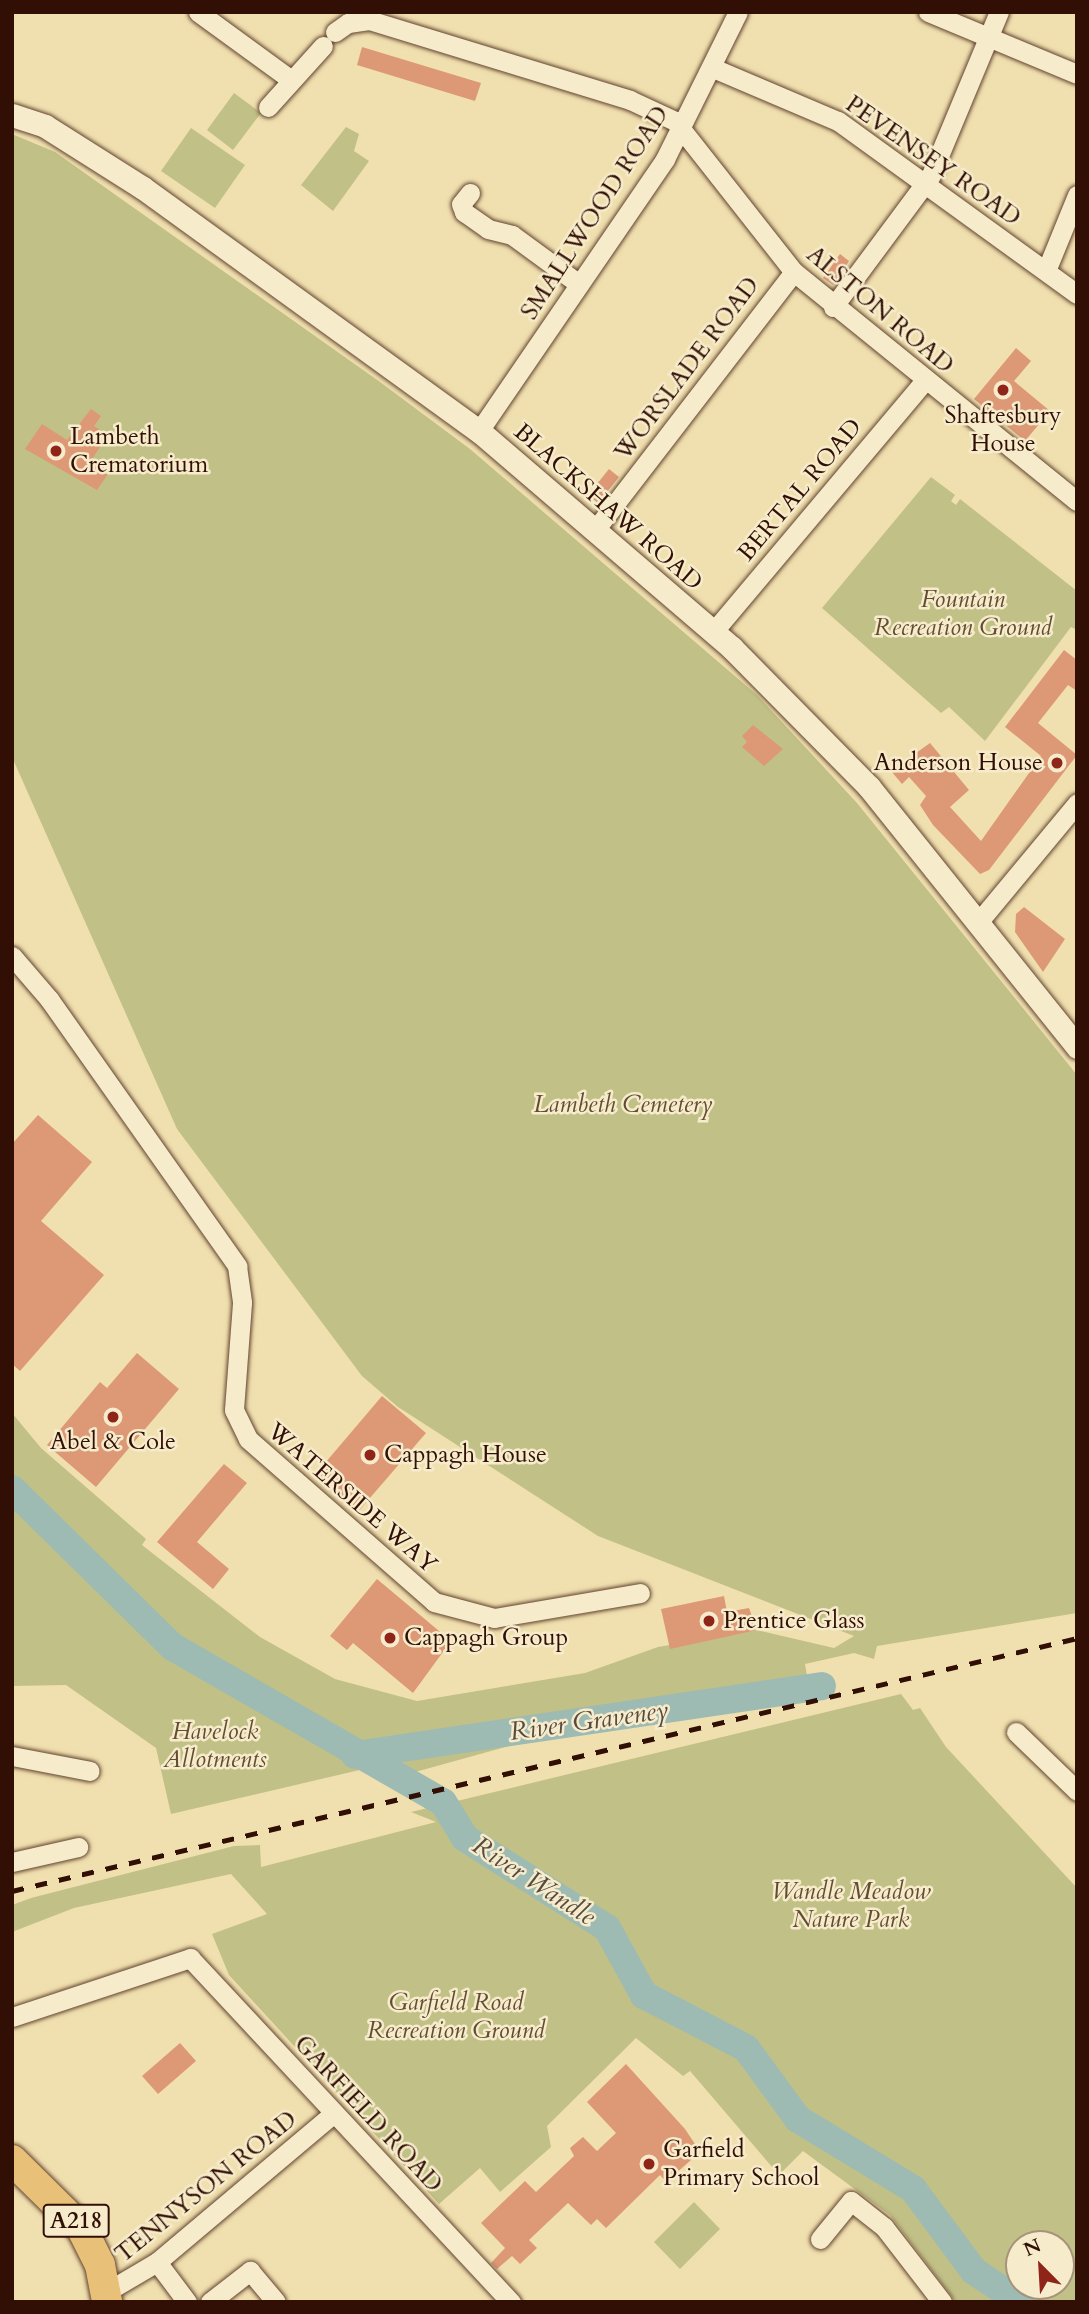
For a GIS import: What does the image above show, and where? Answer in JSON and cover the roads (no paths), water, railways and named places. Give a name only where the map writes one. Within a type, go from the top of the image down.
[{"type":"main road","name":"A218","points":[[15,2166],[82,2229],[107,2297]]},
{"type":"street","points":[[198,12],[290,79]]},
{"type":"street","name":"SMALLWOOD ROAD","points":[[479,432],[682,127],[738,12]]},
{"type":"street","points":[[928,12],[1077,74]]},
{"type":"street","points":[[833,307],[925,183],[999,12]]},
{"type":"street","points":[[268,107],[290,79],[329,39],[348,23],[369,20],[629,100],[682,127]]},
{"type":"street","name":"PEVENSEY ROAD","points":[[713,68],[838,121],[1077,294]]},
{"type":"street","name":"BLACKSHAW ROAD","points":[[12,115],[45,126],[142,188],[479,432],[713,632],[819,732],[980,920],[1076,1044]]},
{"type":"street","name":"ALSTON ROAD","points":[[682,127],[794,272],[833,307],[1077,501]]},
{"type":"street","points":[[470,193],[461,204],[464,212],[488,229],[512,235],[579,284]]},
{"type":"street","points":[[1046,271],[1077,195]]},
{"type":"street","name":"WORSLADE ROAD","points":[[595,530],[794,272]]},
{"type":"street","name":"BERTAL ROAD","points":[[713,632],[925,380]]},
{"type":"street","points":[[980,920],[1077,803]]},
{"type":"street","name":"WATERSIDE WAY","points":[[12,956],[49,999],[237,1266],[242,1303],[234,1410],[248,1439],[434,1602],[494,1618],[640,1593]]},
{"type":"street","points":[[1016,1732],[1074,1785]]},
{"type":"street","points":[[12,1756],[90,1772]]},
{"type":"street","points":[[12,1862],[78,1847]]},
{"type":"street","name":"GARFIELD ROAD","points":[[12,2017],[190,1958],[510,2301]]},
{"type":"street","name":"TENNYSON ROAD","points":[[107,2297],[157,2262],[334,2113]]},
{"type":"street","points":[[820,2239],[844,2195],[884,2227],[942,2302]]},
{"type":"street","points":[[157,2262],[187,2302]]},
{"type":"street","points":[[210,2302],[250,2271],[276,2302]]},
{"type":"waterway","name":"River Wandle","points":[[12,1489],[173,1647],[443,1802],[465,1838],[607,1928],[644,1995],[746,2048],[798,2119],[913,2189],[974,2271],[1020,2302]]},
{"type":"waterway","name":"River Graveney","points":[[355,1755],[822,1686]]},
{"type":"railway","points":[[12,1891],[1077,1638]]},
{"type":"place","name":"Shaftesbury House","points":[[1003,390]]},
{"type":"place","name":"Lambeth Crematorium","points":[[56,451]]},
{"type":"place","name":"Anderson House","points":[[1057,763]]},
{"type":"place","name":"Abel & Cole","points":[[113,1417]]},
{"type":"place","name":"Cappagh House","points":[[370,1455]]},
{"type":"place","name":"Prentice Glass","points":[[709,1621]]},
{"type":"place","name":"Cappagh Group","points":[[390,1638]]},
{"type":"place","name":"Garfield Primary School","points":[[649,2164]]},
{"type":"park label","name":"Fountain Recreation Ground","points":[[963,614]]},
{"type":"park label","name":"Lambeth Cemetery","points":[[623,1105]]},
{"type":"park label","name":"Havelock Allotments","points":[[215,1746]]},
{"type":"park label","name":"Wandle Meadow Nature Park","points":[[851,1906]]},
{"type":"park label","name":"Garfield Road Recreation Ground","points":[[456,2017]]}]
